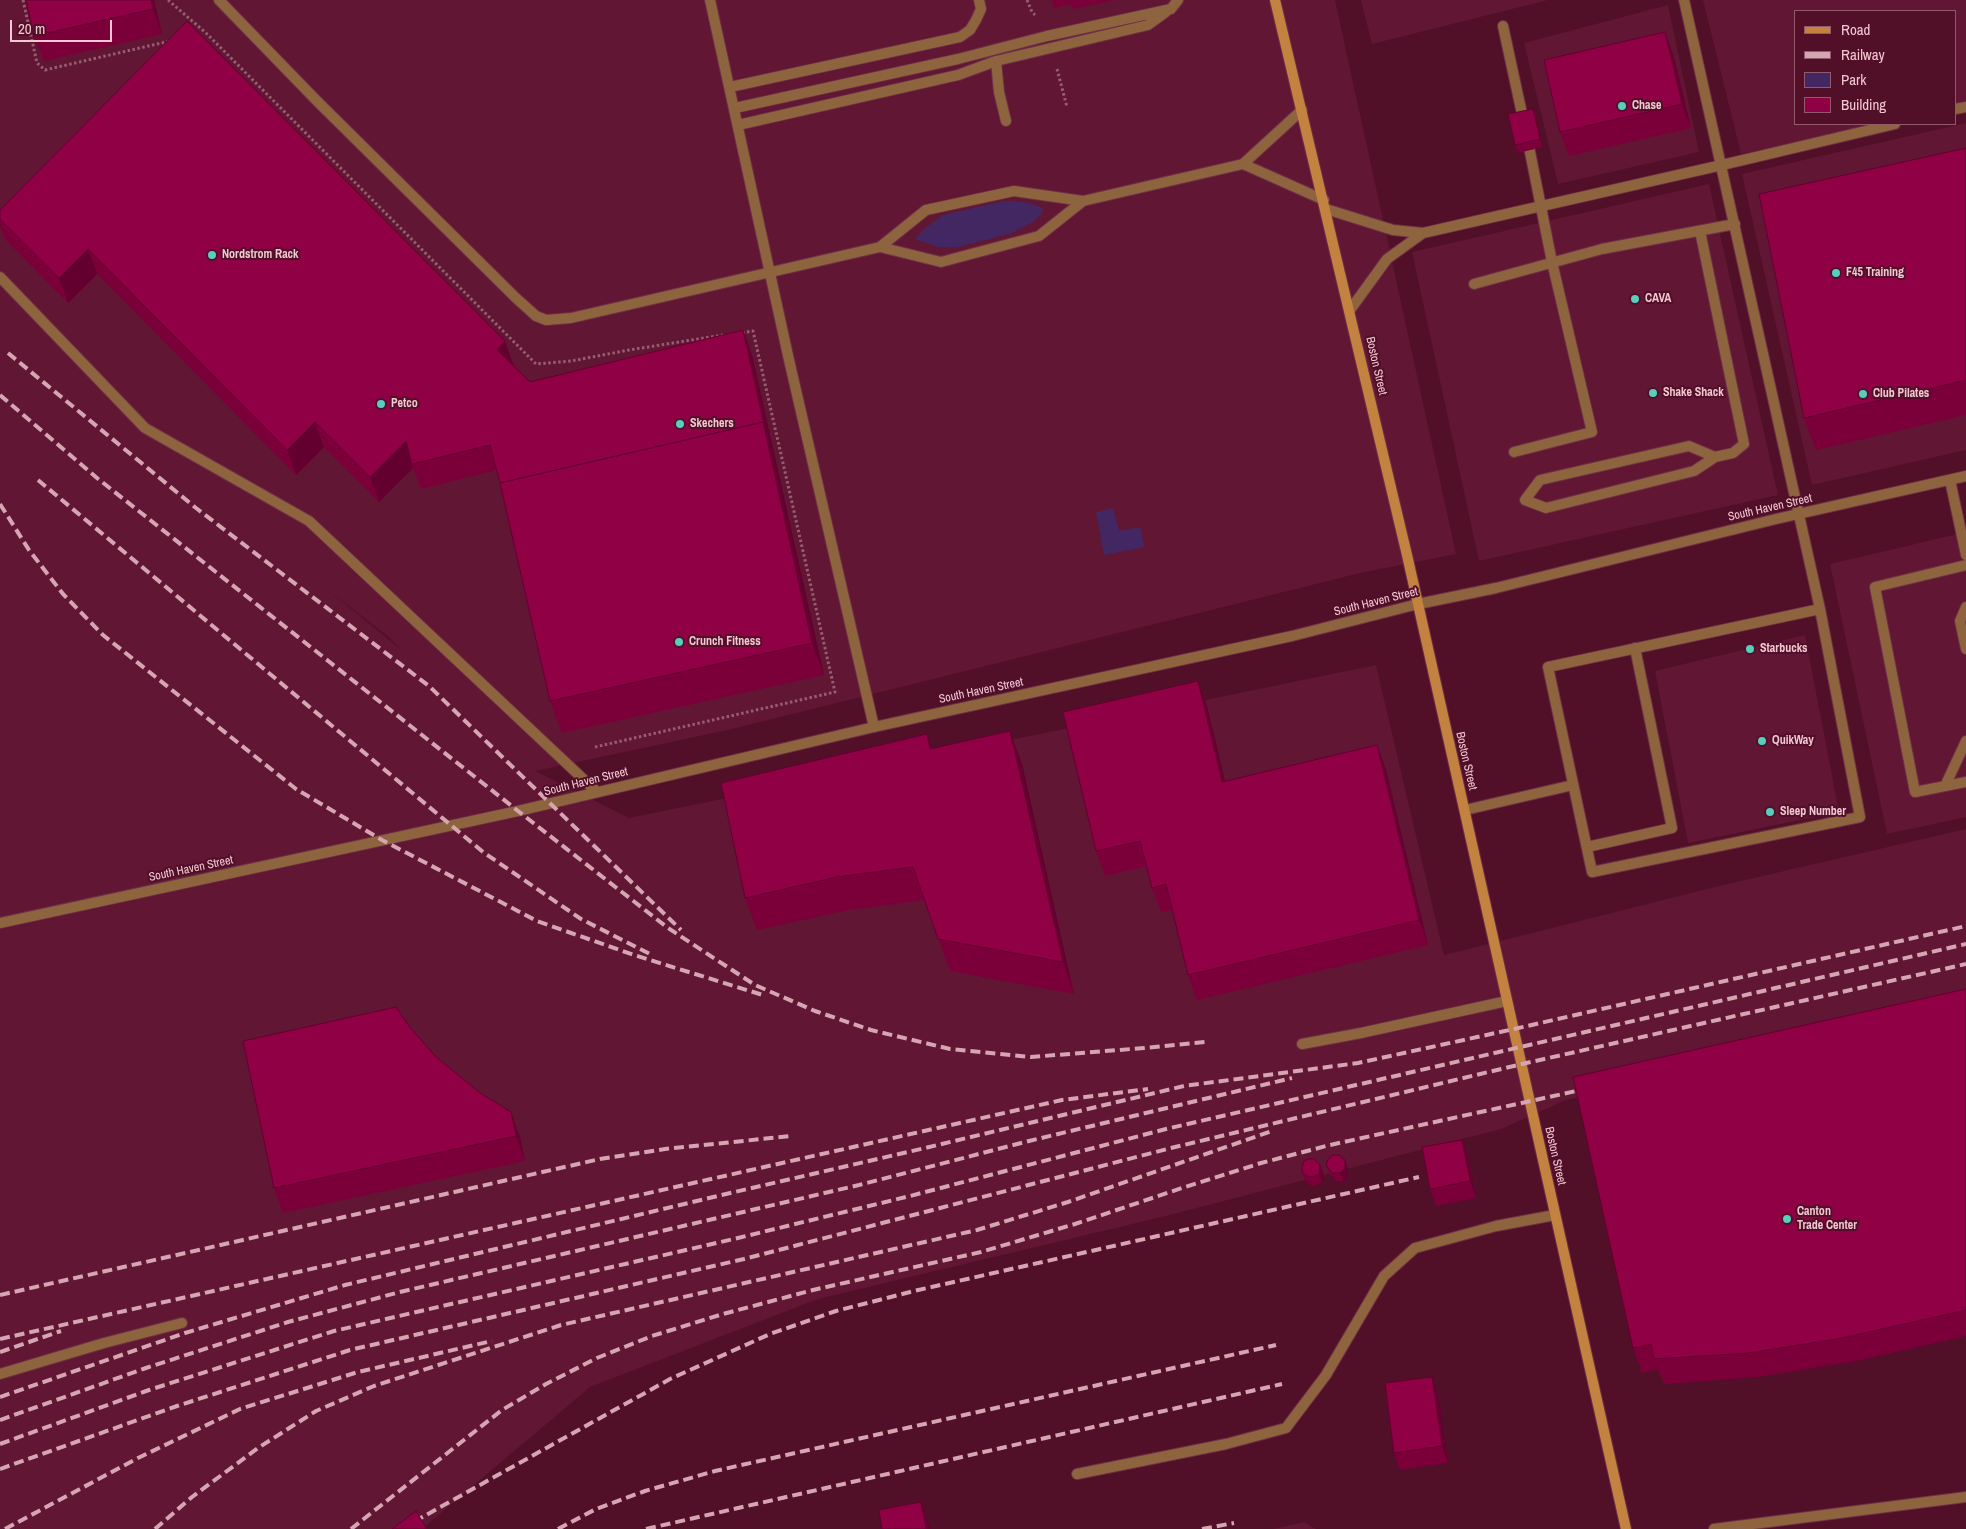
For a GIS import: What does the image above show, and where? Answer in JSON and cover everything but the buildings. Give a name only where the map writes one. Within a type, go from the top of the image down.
[{"type":"main road","name":"Boston Street","points":[[1275,0],[1350,310],[1418,604],[1626,1529]]},
{"type":"street","points":[[219,0],[317,101],[516,298],[536,316],[546,320],[570,318],[880,247],[926,210],[1014,191],[1083,201],[1243,164],[1302,110]]},
{"type":"street","points":[[710,0],[770,273],[874,727]]},
{"type":"street","points":[[730,87],[960,37],[970,30],[976,20],[981,9],[978,0]]},
{"type":"street","points":[[738,125],[958,75],[996,61],[1148,25],[1171,9],[1178,0]]},
{"type":"street","points":[[1684,0],[1820,609],[1860,817],[1592,872],[1548,667],[1820,609]]},
{"type":"street","points":[[734,108],[958,59],[1047,36],[1171,9]]},
{"type":"street","points":[[1503,26],[1542,206],[1552,262],[1592,432],[1514,452]]},
{"type":"street","points":[[996,61],[999,92],[1006,121]]},
{"type":"street","points":[[1243,164],[1325,205],[1393,230],[1423,233],[1891,125]]},
{"type":"street","points":[[880,247],[941,262],[1039,236],[1083,201]]},
{"type":"street","points":[[1474,284],[1602,249],[1735,224]]},
{"type":"street","points":[[1700,231],[1744,444],[1733,453],[1715,457],[1694,471],[1546,508],[1525,500],[1540,480],[1690,446],[1715,457]]},
{"type":"street","points":[[1350,310],[1387,259],[1423,233]]},
{"type":"street","points":[[0,277],[145,428],[309,521],[597,792]]},
{"type":"street","name":"South Haven Street","points":[[0,923],[452,826],[874,727],[1292,636],[1418,604],[1496,588],[1799,514],[1966,476]]},
{"type":"street","points":[[1950,480],[1966,555]]},
{"type":"street","points":[[1966,565],[1874,587],[1915,792],[1966,782]]},
{"type":"street","points":[[1966,607],[1960,621],[1966,649]]},
{"type":"street","points":[[1587,847],[1672,828],[1635,648]]},
{"type":"street","points":[[1945,786],[1966,740]]},
{"type":"street","points":[[1465,810],[1574,785]]},
{"type":"street","points":[[1302,1044],[1507,1001]]},
{"type":"street","points":[[1077,1474],[1226,1444],[1286,1428],[1326,1375],[1384,1276],[1415,1248],[1496,1226],[1555,1215]]},
{"type":"street","points":[[0,1374],[104,1343],[182,1323]]},
{"type":"street","points":[[1714,1529],[1966,1496]]},
{"type":"path","points":[[23,0],[37,62],[45,70],[177,39]]},
{"type":"path","points":[[168,0],[206,33],[536,364],[571,362],[629,350],[725,335]]},
{"type":"path","points":[[1027,0],[1032,12],[1038,17]]},
{"type":"path","points":[[196,35],[206,33]]},
{"type":"path","points":[[198,40],[206,33]]},
{"type":"path","points":[[1056,64],[1067,107]]},
{"type":"path","points":[[595,748],[835,692],[753,331],[734,334]]},
{"type":"shaded area","points":[[0,0],[1335,0],[1456,554],[1360,573],[728,730],[535,771],[629,818],[1376,665],[1444,955],[1719,886],[1966,829],[1966,1009],[1566,1100],[1501,1129],[1166,1216],[818,1299],[590,1387],[422,1529],[0,1529]],"holes":[[[328,590],[390,638],[403,651]]]},
{"type":"shaded area","points":[[1361,0],[1548,0],[1372,44]]},
{"type":"shaded area","points":[[1703,0],[1966,0],[1966,105],[1956,107],[1956,10],[1794,10],[1794,125],[1874,125],[1741,154]]},
{"type":"shaded area","points":[[1668,5],[1699,152],[1558,184],[1524,43]]},
{"type":"shaded area","points":[[1966,123],[1966,450],[1812,485],[1742,174]]},
{"type":"shaded area","points":[[1709,184],[1778,495],[1479,561],[1412,252]]},
{"type":"shaded area","points":[[1966,532],[1966,817],[1887,834],[1830,564]]},
{"type":"shaded area","points":[[1805,635],[1839,812],[1688,843],[1655,671]]},
{"type":"shaded area","points":[[1304,1522],[1316,1529],[1273,1529]]},
{"type":"green space","points":[[1003,201],[1030,203],[1043,208],[1042,213],[1033,222],[1012,233],[958,247],[938,247],[915,239],[925,228],[943,215]]},
{"type":"green space","points":[[1113,508],[1119,531],[1140,527],[1144,547],[1104,555],[1096,512]]},
{"type":"railway","points":[[8,353],[196,508],[429,686],[681,930]]},
{"type":"railway","points":[[0,395],[97,478],[518,811],[668,928],[755,985],[815,1011],[871,1030],[950,1049],[1031,1057],[1205,1042]]},
{"type":"railway","points":[[38,480],[483,852],[581,919],[650,954]]},
{"type":"railway","points":[[0,504],[29,550],[63,594],[103,635],[296,789],[382,840],[537,921],[634,955],[766,996]]},
{"type":"railway","points":[[0,1397],[185,1333],[345,1285],[1184,1086],[1358,1063],[1966,926]]},
{"type":"railway","points":[[0,1444],[149,1390],[334,1331],[738,1238],[910,1196],[1166,1129],[1966,944]]},
{"type":"railway","points":[[0,1469],[177,1406],[350,1350],[744,1259],[1171,1148],[1522,1064],[1966,964]]},
{"type":"railway","points":[[0,1420],[146,1368],[288,1322],[400,1292],[859,1185],[1029,1141],[1292,1078]]},
{"type":"railway","points":[[351,1529],[502,1410],[546,1384],[597,1358],[652,1336],[723,1314],[813,1290],[981,1252],[1075,1224],[1261,1163],[1330,1145],[1590,1088]]},
{"type":"railway","points":[[0,1339],[1062,1100],[1148,1089]]},
{"type":"railway","points":[[155,1529],[192,1497],[258,1448],[316,1411],[374,1386],[561,1325],[977,1230],[1068,1202],[1272,1131]]},
{"type":"railway","points":[[0,1295],[600,1159],[665,1149],[791,1136]]},
{"type":"railway","points":[[401,1529],[670,1379],[770,1334],[836,1311],[914,1291],[1419,1177]]},
{"type":"railway","points":[[0,1352],[61,1331]]},
{"type":"railway","points":[[5,1529],[138,1458],[240,1409],[358,1372],[492,1341]]},
{"type":"railway","points":[[558,1529],[596,1509],[645,1491],[715,1471],[1276,1345]]},
{"type":"railway","points":[[646,1529],[1282,1384]]},
{"type":"railway","points":[[1202,1529],[1234,1523]]},
{"type":"place","name":"Chase","points":[[1622,106]]},
{"type":"place","name":"Nordstrom Rack","points":[[212,255]]},
{"type":"place","name":"F45 Training","points":[[1836,273]]},
{"type":"place","name":"CAVA","points":[[1635,299]]},
{"type":"place","name":"Shake Shack","points":[[1653,393]]},
{"type":"place","name":"Club Pilates","points":[[1863,394]]},
{"type":"place","name":"Petco","points":[[381,404]]},
{"type":"place","name":"Skechers","points":[[680,424]]},
{"type":"place","name":"Crunch Fitness","points":[[679,642]]},
{"type":"place","name":"Starbucks","points":[[1750,649]]},
{"type":"place","name":"QuikWay","points":[[1762,741]]},
{"type":"place","name":"Sleep Number","points":[[1770,812]]},
{"type":"place","name":"Canton Trade Center","points":[[1787,1219]]}]
